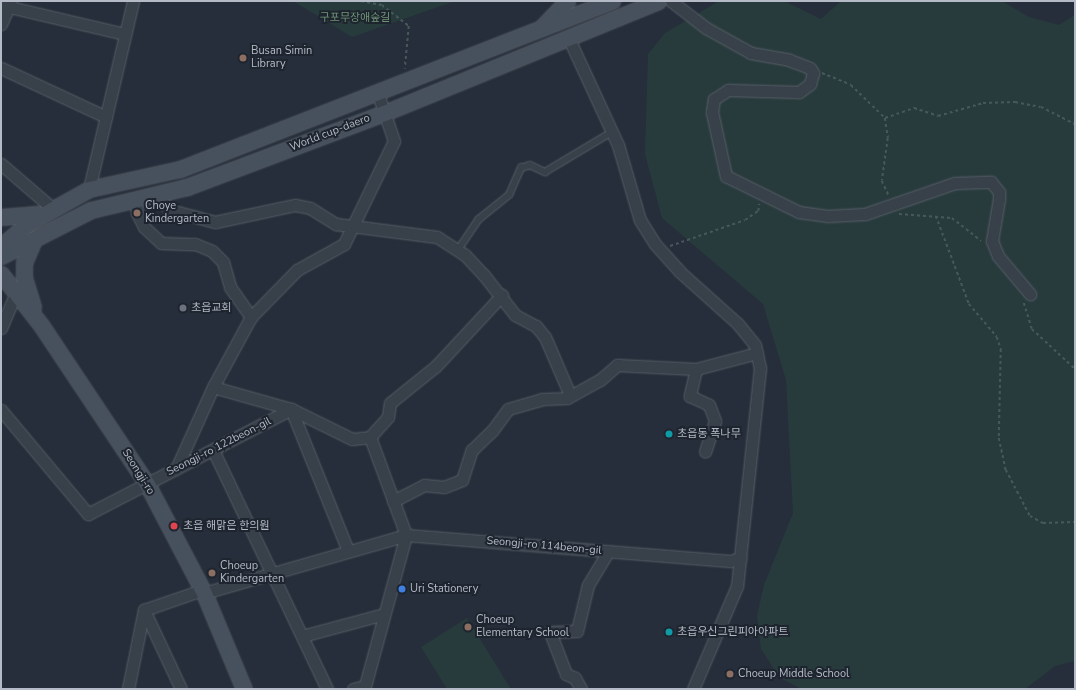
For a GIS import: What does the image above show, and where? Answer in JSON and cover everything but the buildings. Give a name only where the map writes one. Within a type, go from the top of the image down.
[{"type":"main road","points":[[537,31],[567,1]]},
{"type":"main road","name":"World cup-daero","points":[[1,246],[50,210],[89,189],[180,169],[409,82],[612,1]]},
{"type":"main road","points":[[612,1],[625,11]]},
{"type":"main road","name":"World cup-daero","points":[[1,256],[91,210],[156,195],[384,113],[569,39],[625,11],[658,1]]},
{"type":"main road","points":[[1,217],[25,217],[50,210]]},
{"type":"main road","points":[[34,240],[26,254],[24,277],[41,325]]},
{"type":"main road","name":"Seongji-ro","points":[[1,274],[41,325],[147,484],[203,592],[244,689]]},
{"type":"street","points":[[89,189],[133,1]]},
{"type":"street","points":[[671,1],[706,28],[751,53],[810,68],[813,73],[810,84],[799,92],[728,90],[712,102],[726,176],[799,212],[827,216],[865,214],[955,183],[991,182],[999,192],[992,241],[1001,260],[1030,294]]},
{"type":"street","points":[[1,24],[7,4],[125,34]]},
{"type":"street","points":[[569,39],[574,56],[612,131],[640,220],[655,244],[738,324],[755,344],[760,368],[758,412],[748,467],[741,558],[737,586],[693,689]]},
{"type":"street","points":[[1,68],[106,117]]},
{"type":"street","points":[[176,469],[213,387],[251,317],[297,270],[344,244],[394,141],[378,94]]},
{"type":"street","points":[[1,164],[50,210]]},
{"type":"street","points":[[156,195],[170,210],[215,222],[295,205],[352,228],[428,233],[458,250],[502,295],[515,315],[536,326],[545,337],[570,395]]},
{"type":"street","points":[[136,200],[137,213],[144,227],[161,243],[195,244],[212,251],[223,262],[230,287],[251,317]]},
{"type":"street","points":[[1,328],[16,292]]},
{"type":"street","points":[[213,387],[291,409],[352,439],[370,437],[388,417],[390,403],[436,366],[483,312],[502,295]]},
{"type":"street","points":[[393,501],[424,485],[444,487],[462,480],[472,450],[492,431],[508,409],[570,395],[600,380],[617,365],[696,370],[757,353]]},
{"type":"street","points":[[696,370],[690,396],[709,405],[715,422],[705,451]]},
{"type":"street","points":[[291,409],[348,551]]},
{"type":"street","name":"Seongji-ro 122beon-gil","points":[[1,410],[88,514],[291,409]]},
{"type":"street","points":[[353,689],[365,686],[406,535],[370,437]]},
{"type":"street","points":[[213,450],[327,689]]},
{"type":"street","name":"Seongji-ro 114beon-gil","points":[[144,610],[406,535],[730,561],[741,558]]},
{"type":"street","points":[[581,689],[575,678],[566,674],[550,632],[577,631],[588,585],[608,552]]},
{"type":"street","points":[[128,689],[144,610]]},
{"type":"street","points":[[144,610],[181,689]]},
{"type":"street","points":[[302,636],[384,614]]},
{"type":"lane","points":[[458,250],[478,220],[509,195],[521,168],[530,165],[545,172],[612,131]]},
{"type":"path","points":[[362,1],[382,5],[409,26],[404,65],[409,82]]},
{"type":"path","points":[[810,68],[851,86],[885,118],[888,138],[882,181],[896,213],[952,218],[988,246]]},
{"type":"path","points":[[885,118],[914,108],[938,116],[983,102],[1015,102],[1041,107],[1075,124]]},
{"type":"path","points":[[655,244],[670,246],[746,220],[758,211],[760,194]]},
{"type":"path","points":[[936,216],[969,304],[997,337],[1001,349],[999,438],[1006,470],[1030,516],[1043,523],[1075,522]]},
{"type":"path","points":[[1019,296],[1032,329],[1075,369]]},
{"type":"green space","name":"구포무장애숲길","points":[[293,1],[455,1],[352,37]]},
{"type":"green space","points":[[719,1],[784,1],[821,19],[841,1],[1002,1],[1029,17],[1059,25],[1075,15],[1075,661],[1055,666],[1025,689],[801,689],[779,677],[761,649],[757,616],[764,585],[793,513],[786,380],[763,304],[662,218],[645,154],[648,54],[665,33]]},
{"type":"green space","points":[[467,618],[511,689],[447,689],[421,647]]},
{"type":"place","name":"Busan Simin Library","points":[[243,58]]},
{"type":"place","name":"Choye Kindergarten","points":[[137,213]]},
{"type":"place","name":"초읍교회","points":[[183,308]]},
{"type":"place","name":"초읍동 폭나무","points":[[669,434]]},
{"type":"place","name":"초읍 해맑은 한의원","points":[[174,526]]},
{"type":"place","name":"Choeup Kindergarten","points":[[212,573]]},
{"type":"place","name":"Uri Stationery","points":[[402,589]]},
{"type":"place","name":"Choeup Elementary School","points":[[468,627]]},
{"type":"place","name":"초읍우신그린피아아파트","points":[[669,632]]},
{"type":"place","name":"Choeup Middle School","points":[[730,674]]}]
